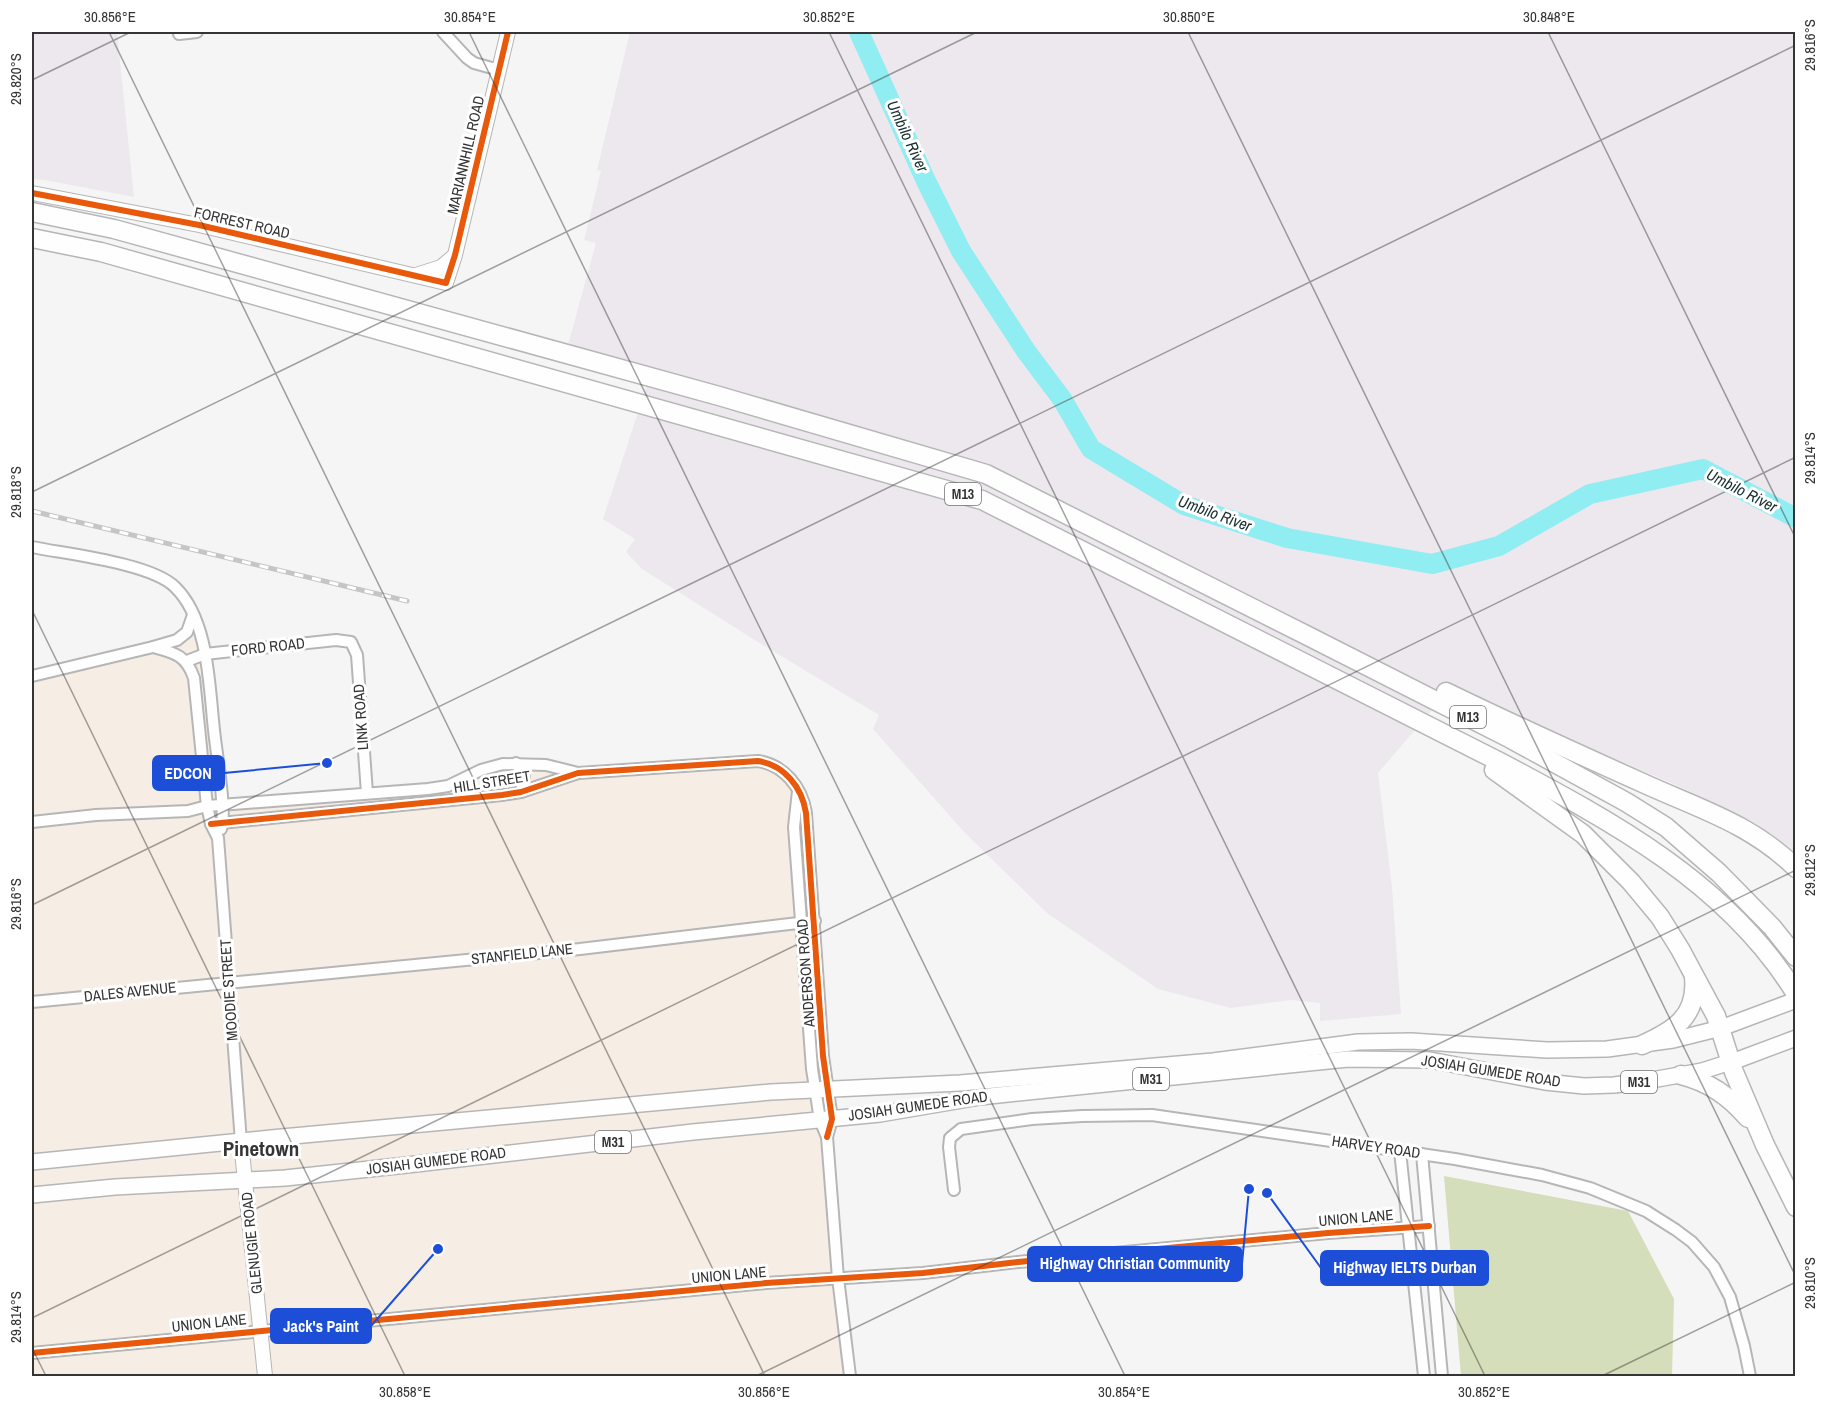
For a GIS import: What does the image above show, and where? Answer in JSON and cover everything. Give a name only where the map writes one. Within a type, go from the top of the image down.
[{"type":"highway","name":"M13","points":[[32,212],[114,229],[719,396],[986,474],[1511,739],[1626,802],[1666,827],[1747,901],[1796,957]]},
{"type":"highway","name":"M13","points":[[32,238],[101,252],[982,500],[1230,624],[1580,804],[1680,869],[1759,945],[1792,988]]},
{"type":"highway","points":[[1230,624],[1487,766],[1583,834],[1608,857],[1647,900],[1680,949],[1721,1028],[1731,1062],[1765,1145],[1796,1207]]},
{"type":"highway","points":[[1308,636],[1376,659],[1523,729],[1729,820],[1780,853],[1796,868]]},
{"type":"highway","points":[[1642,1045],[1675,1029],[1683,1020],[1693,1000],[1694,976]]},
{"type":"highway","points":[[1681,1075],[1708,1084],[1736,1103],[1765,1145]]},
{"type":"main road","name":"JOSIAH GUMEDE ROAD","points":[[32,1162],[822,1088],[960,1083],[1213,1061],[1377,1041],[1547,1050],[1607,1049],[1673,1040],[1721,1028],[1796,1000]]},
{"type":"main road","name":"JOSIAH GUMEDE ROAD","points":[[32,1196],[115,1187],[246,1181],[407,1165],[693,1132],[880,1114],[980,1097],[1068,1087],[1348,1059],[1430,1060],[1545,1082],[1584,1086],[1646,1082],[1731,1062],[1796,1038]]},
{"type":"street","points":[[178,34],[197,32]]},
{"type":"street","points":[[443,32],[466,58],[474,63],[499,70]]},
{"type":"street","name":"MARIANNHILL ROAD","points":[[446,283],[455,255],[508,32]]},
{"type":"street","name":"FORREST ROAD","points":[[32,193],[199,225],[446,283]]},
{"type":"street","points":[[414,276],[433,271],[455,255]]},
{"type":"street","points":[[32,548],[70,553],[128,566],[167,581],[184,597],[194,614],[190,627],[177,640],[32,675]]},
{"type":"street","name":"MOODIE STREET","points":[[194,614],[205,654],[222,806],[223,823],[218,838]]},
{"type":"street","name":"FORD ROAD","points":[[187,662],[205,654],[336,640],[351,642]]},
{"type":"street","name":"LINK ROAD","points":[[351,642],[357,655],[367,793]]},
{"type":"street","points":[[153,647],[170,652],[187,662]]},
{"type":"street","name":"MOODIE STREET","points":[[187,662],[195,684],[207,806],[211,824],[218,838],[241,1142]]},
{"type":"street","name":"HILL STREET","points":[[211,824],[521,792],[578,773],[758,761],[776,766],[792,780],[798,791]]},
{"type":"street","name":"HILL STREET","points":[[516,763],[524,777],[521,792]]},
{"type":"street","name":"HILL STREET","points":[[32,822],[96,815],[188,811],[207,806],[448,786],[490,766],[516,763],[546,765],[578,773]]},
{"type":"street","name":"ANDERSON ROAD","points":[[798,791],[806,813],[815,921],[824,1056],[822,1088]]},
{"type":"street","name":"ANDERSON ROAD","points":[[798,791],[794,827],[802,921],[826,1119],[838,1278],[850,1377]]},
{"type":"street","name":"STANFIELD LANE","points":[[229,983],[580,949],[815,921]]},
{"type":"street","name":"DALES AVENUE","points":[[32,1002],[229,983]]},
{"type":"street","name":"HARVEY ROAD","points":[[954,1190],[950,1147],[950,1138],[953,1134],[962,1130],[1032,1119],[1082,1116],[1152,1115],[1422,1154],[1542,1175],[1614,1196],[1646,1211],[1676,1230],[1704,1255],[1721,1278],[1730,1297],[1750,1377]]},
{"type":"street","name":"GLENUGIE ROAD","points":[[241,1142],[266,1377]]},
{"type":"street","points":[[1400,1151],[1424,1377]]},
{"type":"street","points":[[1422,1154],[1442,1377]]},
{"type":"street","name":"UNION LANE","points":[[32,1353],[766,1283],[923,1273],[1018,1262],[1408,1226],[1429,1226]]},
{"type":"shaded area","points":[[32,32],[117,32],[134,197],[32,179]]},
{"type":"shaded area","points":[[630,32],[1795,32],[1795,852],[1747,819],[1687,790],[1451,688],[1378,773],[1392,887],[1401,1014],[1320,1021],[1320,1003],[1291,1000],[1231,1008],[1158,989],[1047,913],[964,832],[873,729],[879,715],[642,569],[626,552],[635,539],[603,519],[652,370],[568,345],[596,243],[584,240],[601,171],[597,170]]},
{"type":"shaded area","points":[[191,627],[199,628],[222,806],[448,787],[503,764],[578,774],[768,763],[798,791],[794,809],[812,1068],[826,1137],[849,1376],[32,1376],[32,676],[155,648]]},
{"type":"green space","points":[[1444,1176],[1628,1211],[1674,1299],[1672,1376],[1461,1376]]},
{"type":"waterway","name":"Umbilo River","points":[[859,32],[926,181],[961,251],[1026,351],[1062,399],[1091,449],[1184,505],[1287,538],[1432,564],[1499,546],[1590,494],[1703,469],[1796,518]]},
{"type":"railway","points":[[32,511],[407,601]]},
{"type":"cycle path","points":[[32,193],[199,225],[446,283],[455,255],[508,32]]},
{"type":"cycle path","points":[[211,824],[502,795],[521,792],[578,773],[758,761],[776,767],[784,772],[796,786],[806,813],[823,1056],[832,1119],[827,1137]]},
{"type":"cycle path","points":[[32,1353],[766,1283],[923,1273],[1328,1233],[1429,1226]]},
{"type":"place","name":"EDCON","points":[[327,763]]},
{"type":"place","name":"Highway Christian Community","points":[[1249,1189]]},
{"type":"place","name":"Highway IELTS Durban","points":[[1267,1193]]},
{"type":"place","name":"Jack's Paint","points":[[438,1249]]},
{"type":"district","name":"Pinetown","points":[[261,1149]]}]
